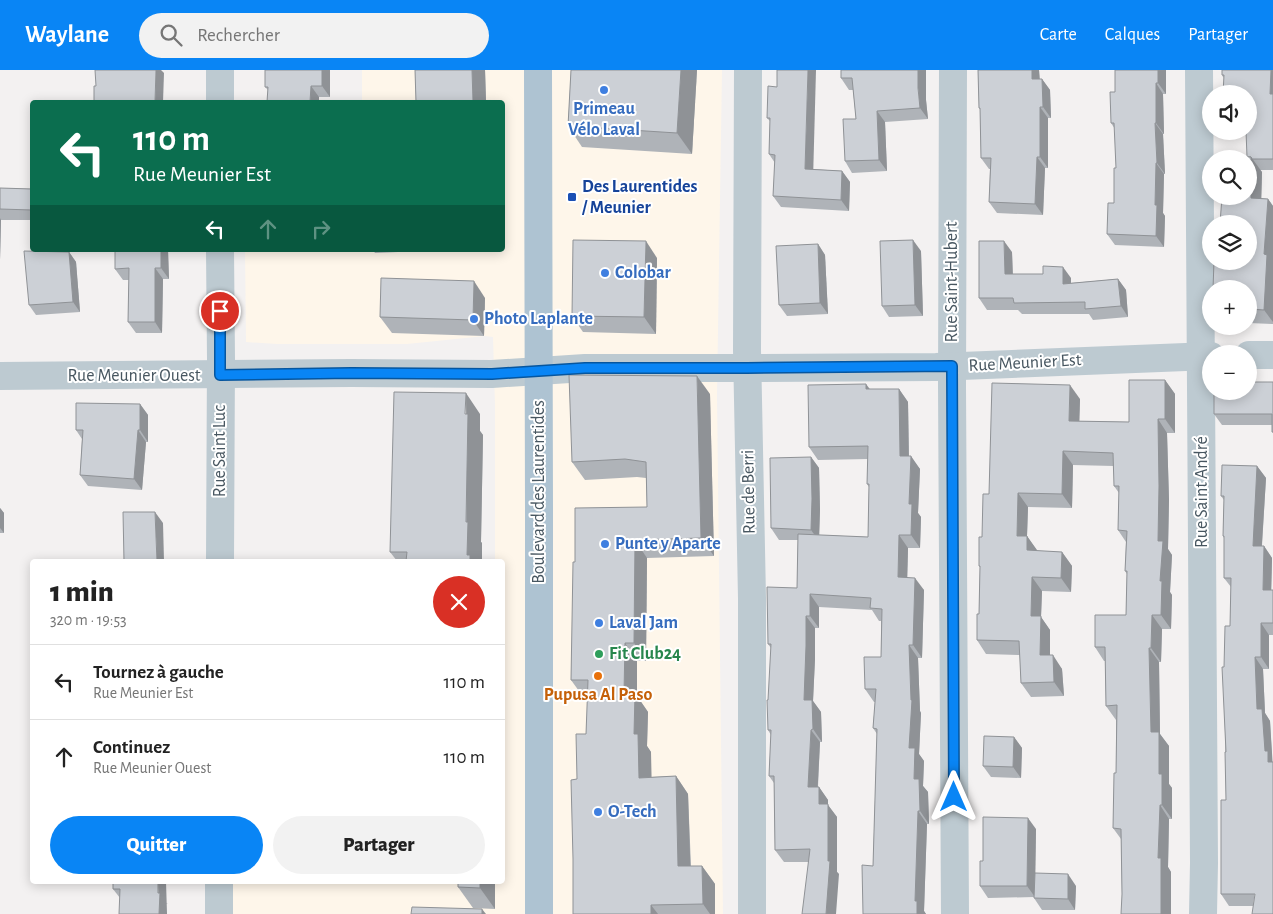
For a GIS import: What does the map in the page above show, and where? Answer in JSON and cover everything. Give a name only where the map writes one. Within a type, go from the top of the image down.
[{"type":"main road","name":"Boulevard des Laurentides","points":[[538,70],[539,914]]},
{"type":"street","points":[[220,70],[220,100]]},
{"type":"street","name":"Rue de Berri","points":[[748,70],[746,247],[752,598],[752,914]]},
{"type":"street","name":"Rue Saint-Hubert","points":[[952,70],[955,914]]},
{"type":"street","name":"Rue Saint André","points":[[1199,70],[1206,345]]},
{"type":"street","name":"Rue Saint Luc","points":[[220,252],[220,559]]},
{"type":"street","name":"Rue Meunier Est","points":[[538,371],[585,368],[952,366],[1202,356]]},
{"type":"street","points":[[1257,356],[1273,356]]},
{"type":"street","name":"Rue Meunier Ouest","points":[[0,376],[351,373],[492,374],[538,371]]},
{"type":"street","name":"Rue Saint André","points":[[1203,914],[1206,400]]},
{"type":"street","points":[[220,884],[220,914]]},
{"type":"shaded area","points":[[362,70],[722,70],[717,395],[723,914],[219,914],[219,884],[505,884],[505,559],[495,559],[493,337],[485,336],[407,344],[277,344],[246,342],[245,252],[505,252],[505,100],[362,100]]},
{"type":"building","points":[[95,70],[156,70],[155,100],[94,100],[94,86],[96,86]]},
{"type":"building","points":[[265,70],[322,70],[322,86],[311,86],[310,100],[267,100],[268,87],[265,87]]},
{"type":"building","points":[[415,70],[472,70],[473,100],[416,100]]},
{"type":"building","points":[[571,70],[681,70],[677,133],[568,126]]},
{"type":"building","points":[[777,70],[808,70],[805,169],[842,171],[841,200],[773,196],[775,155],[769,154],[770,118],[767,118],[768,86],[777,87]]},
{"type":"building","points":[[841,70],[918,70],[920,108],[877,111],[879,160],[845,161],[843,119],[856,119],[852,78],[841,78]]},
{"type":"building","points":[[978,70],[1032,70],[1032,79],[1042,79],[1043,107],[1040,107],[1040,157],[1037,157],[1035,204],[989,202],[991,158],[981,158]]},
{"type":"building","points":[[1115,70],[1158,70],[1155,123],[1157,163],[1156,236],[1107,234],[1108,203],[1114,203],[1114,168],[1116,168],[1114,123],[1111,123],[1110,92],[1115,92]]},
{"type":"building","points":[[1222,70],[1271,70],[1270,94],[1273,94],[1273,159],[1257,159],[1257,150],[1247,150],[1246,140],[1257,140],[1257,85],[1223,85],[1224,75],[1222,75]]},
{"type":"building","points":[[0,188],[30,189],[30,210],[0,209]]},
{"type":"building","points":[[1257,198],[1268,199],[1264,254],[1267,255],[1264,310],[1257,310],[1257,280],[1213,280],[1214,270],[1257,270],[1257,215],[1221,215],[1221,205],[1257,205]]},
{"type":"building","points":[[573,240],[646,241],[644,317],[572,316]]},
{"type":"building","points":[[913,240],[915,305],[882,306],[880,241]]},
{"type":"building","points":[[979,241],[1004,241],[1005,274],[1043,274],[1043,266],[1063,267],[1063,284],[1118,279],[1121,306],[1085,309],[1085,302],[1014,303],[1013,298],[979,298]]},
{"type":"building","points":[[818,244],[820,303],[779,305],[776,246]]},
{"type":"building","points":[[24,251],[69,252],[73,302],[29,305]]},
{"type":"building","points":[[115,252],[161,252],[161,268],[155,268],[155,322],[128,322],[129,268],[115,269]]},
{"type":"building","points":[[381,278],[474,281],[473,320],[380,317]]},
{"type":"building","points":[[569,375],[697,376],[701,538],[635,540],[634,643],[625,643],[624,693],[635,694],[634,734],[638,734],[639,778],[676,776],[678,866],[702,866],[703,904],[651,905],[651,914],[573,914],[571,780],[577,779],[576,734],[586,734],[588,680],[571,680],[575,508],[647,507],[646,462],[625,459],[572,462]]},
{"type":"building","points":[[1129,380],[1165,380],[1165,419],[1158,419],[1158,541],[1163,541],[1160,581],[1162,581],[1161,615],[1152,615],[1151,648],[1149,648],[1151,732],[1159,732],[1159,774],[1162,774],[1158,858],[1161,858],[1161,914],[1121,914],[1121,829],[1113,828],[1117,705],[1106,706],[1105,647],[1095,647],[1095,615],[1126,615],[1127,571],[1125,571],[1127,531],[1118,530],[1119,486],[1114,486],[1113,453],[1063,451],[1062,494],[1018,493],[1017,536],[1027,536],[1027,550],[1062,552],[1061,578],[1032,577],[1031,616],[1041,616],[1040,655],[1053,655],[1054,682],[1021,683],[1019,641],[977,640],[980,566],[979,537],[982,537],[983,494],[989,494],[992,383],[1070,385],[1069,421],[1129,422]]},
{"type":"building","points":[[1257,382],[1273,382],[1273,432],[1272,414],[1214,414],[1214,400],[1257,400]]},
{"type":"building","points":[[866,384],[866,389],[899,389],[900,456],[911,456],[909,504],[912,504],[911,535],[899,535],[898,577],[915,578],[913,645],[909,645],[912,700],[909,748],[915,748],[914,779],[919,779],[920,811],[918,811],[915,901],[917,901],[917,914],[863,914],[862,865],[873,866],[877,729],[873,728],[876,689],[865,689],[864,657],[881,657],[882,609],[870,608],[871,598],[810,594],[810,616],[806,616],[804,700],[812,700],[813,729],[811,730],[808,787],[819,787],[819,804],[828,804],[828,861],[830,861],[826,914],[802,914],[810,849],[775,850],[774,776],[769,776],[771,730],[768,730],[767,700],[771,644],[768,644],[767,587],[797,588],[798,534],[868,537],[868,446],[809,447],[808,385]]},
{"type":"building","points":[[394,392],[466,393],[465,414],[468,414],[466,522],[468,522],[467,555],[470,555],[470,559],[406,559],[407,552],[390,552]]},
{"type":"building","points":[[76,403],[140,404],[140,430],[138,430],[134,479],[80,475],[83,430],[76,430]]},
{"type":"building","points":[[811,457],[811,530],[771,528],[770,458]]},
{"type":"building","points":[[1222,465],[1257,466],[1253,546],[1264,546],[1263,590],[1273,590],[1273,623],[1261,623],[1261,657],[1255,657],[1257,709],[1262,709],[1265,751],[1268,751],[1268,762],[1273,762],[1273,914],[1252,914],[1255,894],[1221,894],[1221,800],[1226,800],[1222,667],[1224,667],[1225,626],[1230,626],[1231,578],[1224,578],[1224,496],[1221,496]]},
{"type":"building","points":[[123,512],[155,512],[157,559],[124,559]]},
{"type":"building","points":[[984,736],[1014,737],[1013,767],[983,766]]},
{"type":"building","points":[[983,817],[1028,818],[1027,886],[980,886],[980,861],[983,861]]},
{"type":"building","points":[[1035,873],[1068,874],[1068,899],[1034,898]]},
{"type":"building","points":[[113,884],[158,884],[158,893],[160,893],[159,914],[119,914],[120,889],[113,889]]},
{"type":"building","points":[[458,884],[480,884],[480,888],[458,887]]},
{"type":"building","points":[[412,907],[482,909],[482,914],[411,914]]},
{"type":"place","name":"Primeau Vélo Laval","points":[[604,90]]},
{"type":"place","name":"Des Laurentides / Meunier","points":[[572,197]]},
{"type":"place","name":"Colobar","points":[[605,273]]},
{"type":"place","name":"Photo Laplante","points":[[474,319]]},
{"type":"place","name":"Punte y Aparte","points":[[605,544]]},
{"type":"place","name":"Laval Jam","points":[[599,623]]},
{"type":"place","name":"Fit Club24","points":[[599,654]]},
{"type":"place","name":"Pupusa Al Paso","points":[[598,676]]},
{"type":"place","name":"O-Tech","points":[[598,812]]},
{"type":"route","points":[[220,311],[220,375],[351,373],[492,374],[585,368],[952,366],[954,797]]}]
